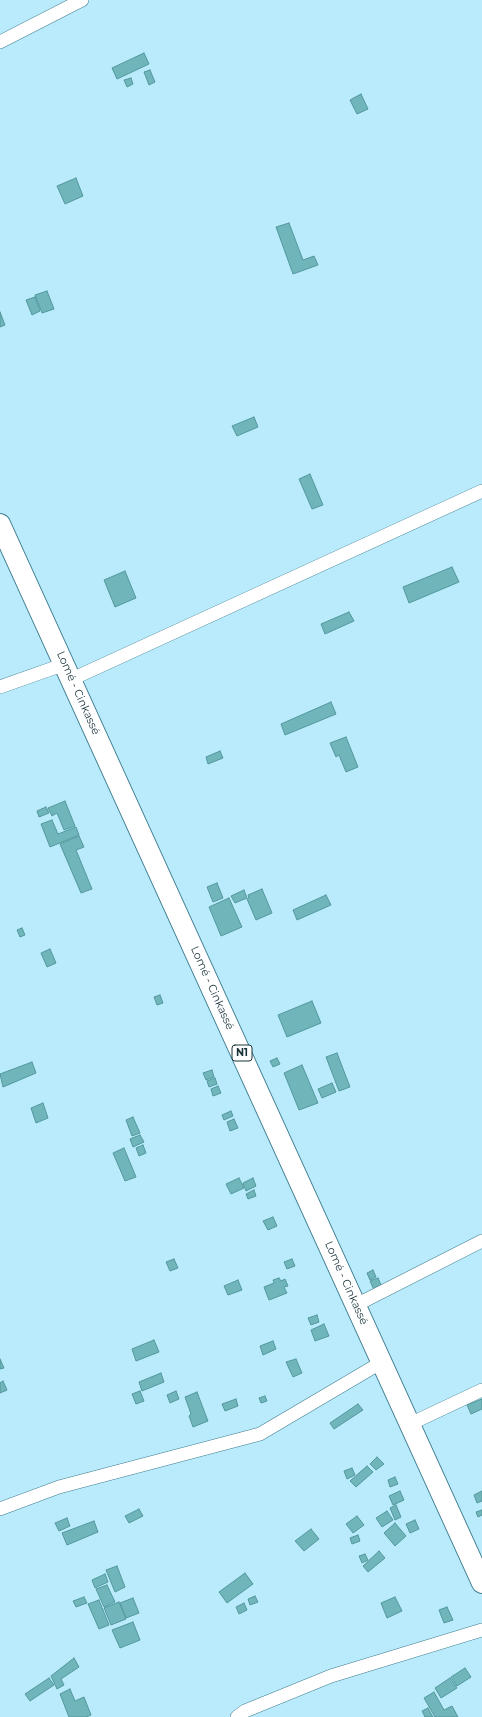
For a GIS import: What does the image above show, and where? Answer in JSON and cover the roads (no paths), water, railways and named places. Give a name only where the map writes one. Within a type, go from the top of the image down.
[{"type":"highway","name":"Lomé - Cinkassé","points":[[0,524],[482,1583]]},
{"type":"street","points":[[0,42],[82,0]]},
{"type":"street","points":[[0,687],[68,671],[482,491]]},
{"type":"street","points":[[356,1305],[482,1241]]},
{"type":"street","points":[[0,1509],[60,1487],[260,1434],[382,1362]]},
{"type":"street","points":[[410,1424],[482,1390]]},
{"type":"street","points":[[237,1717],[245,1711],[331,1676],[482,1630]]}]
